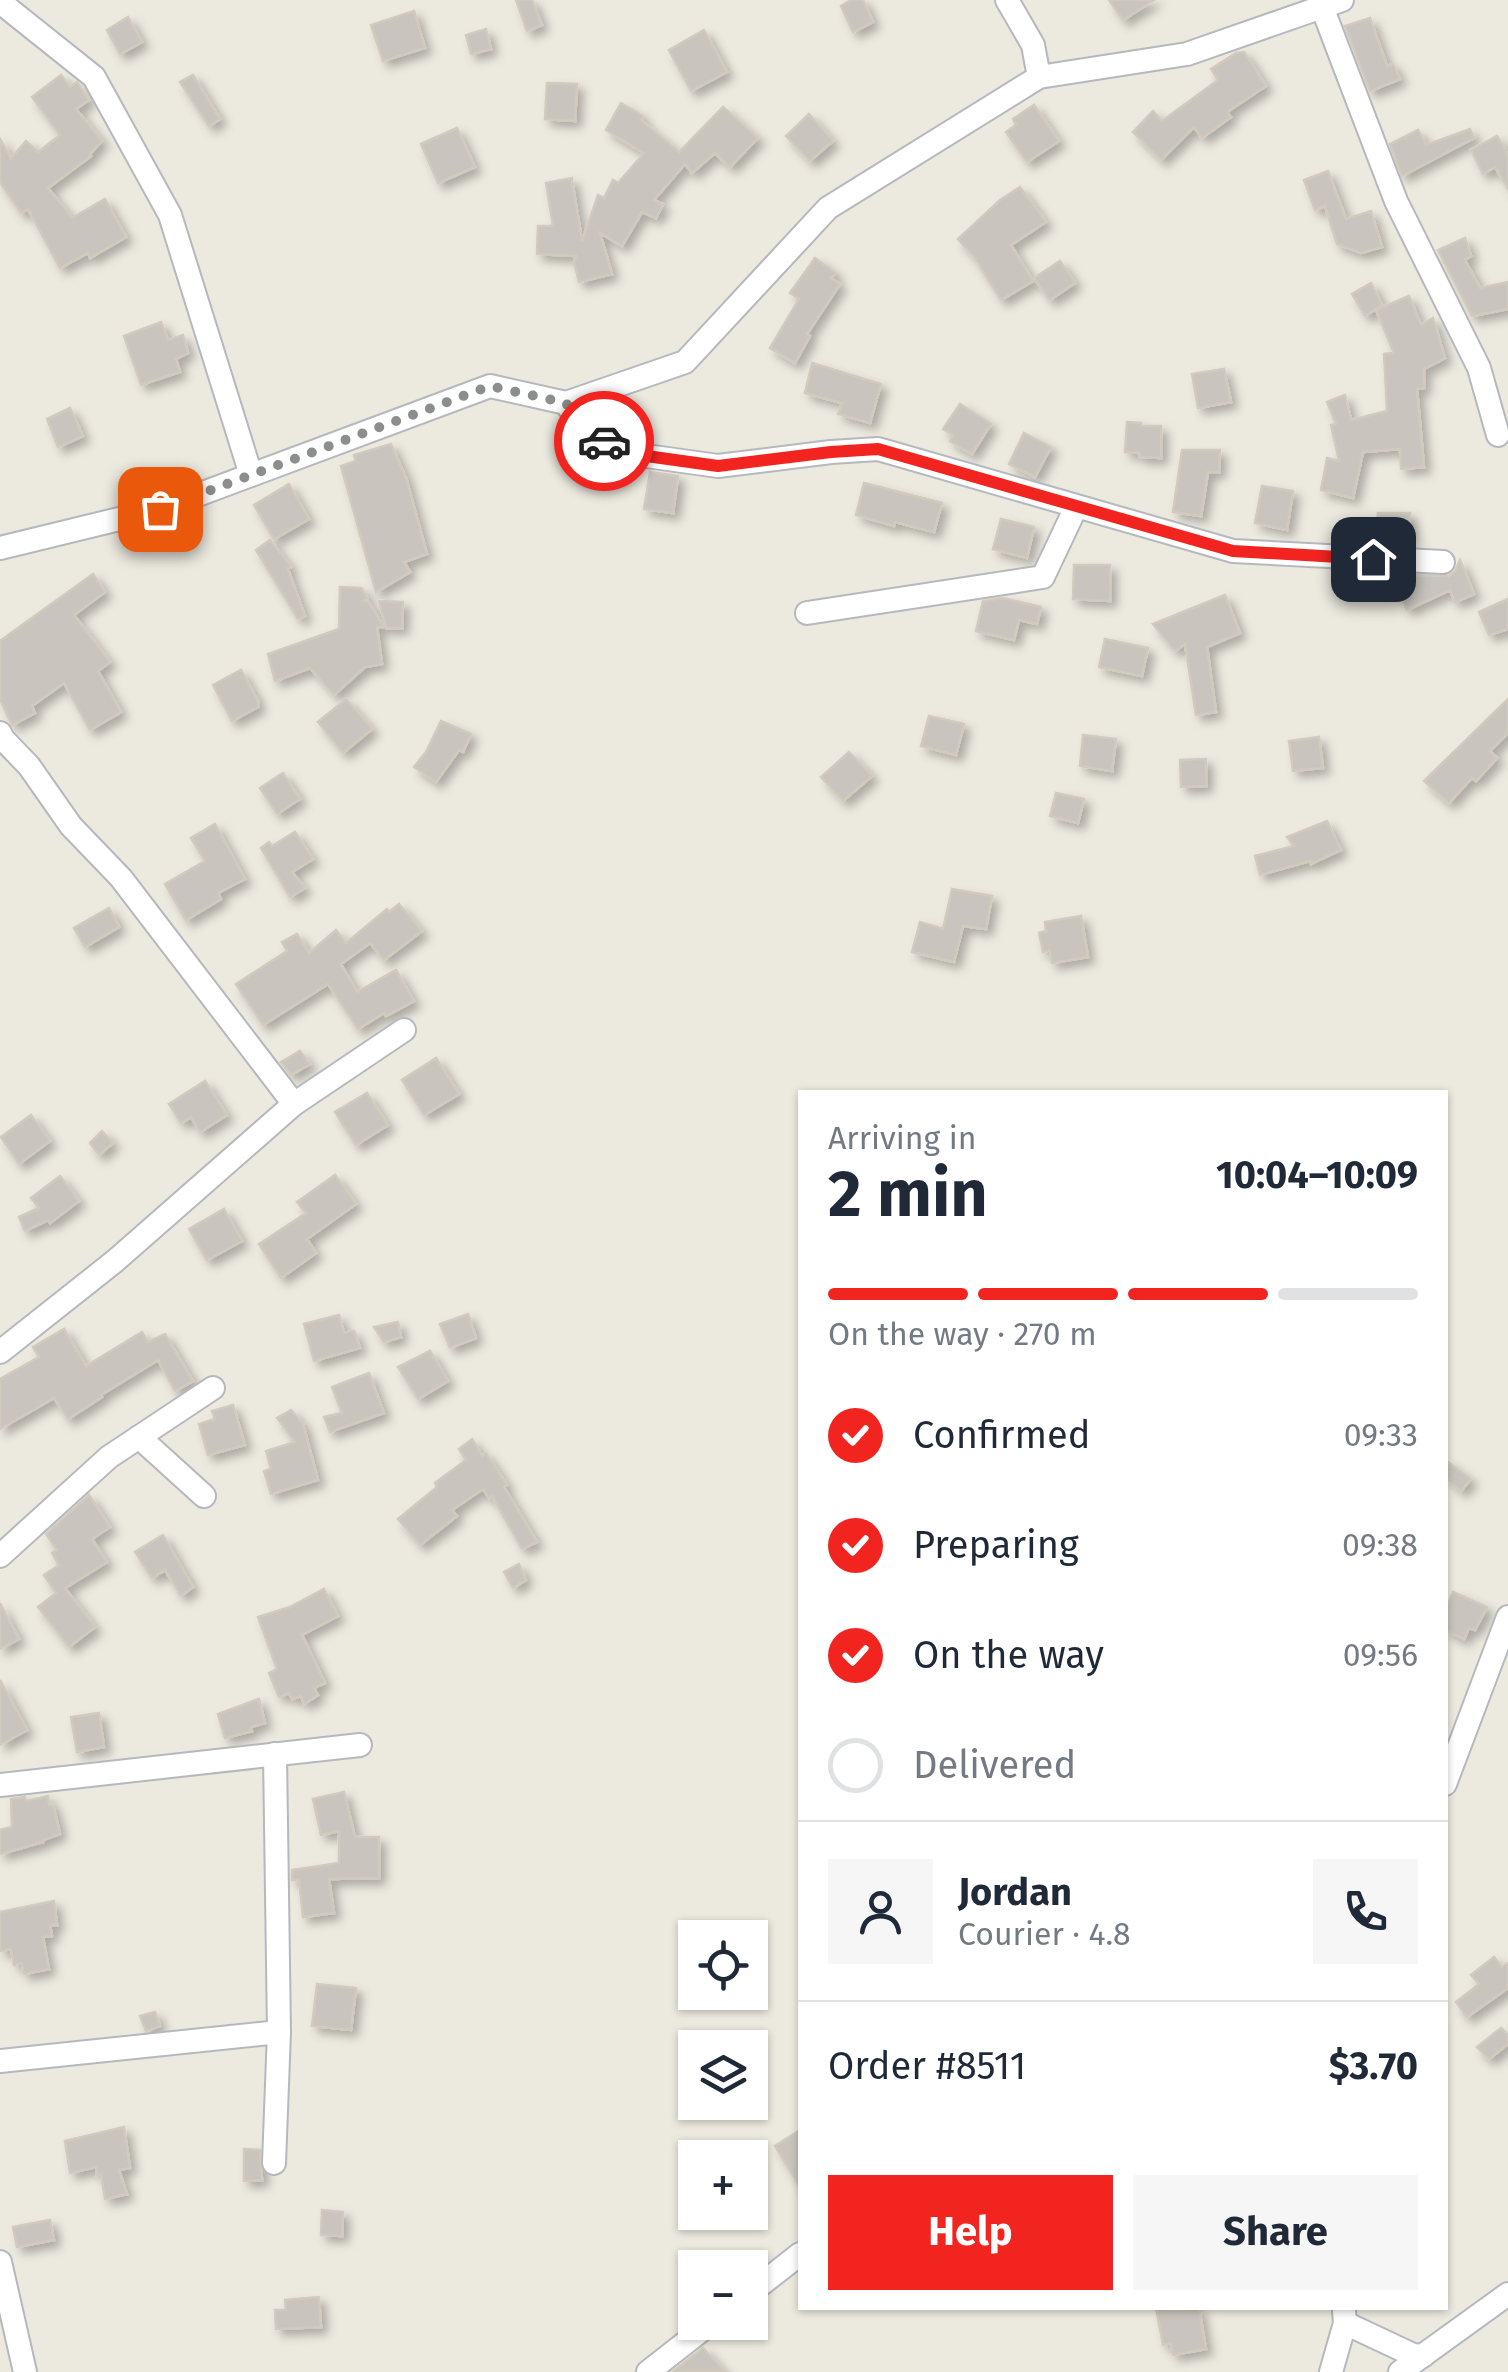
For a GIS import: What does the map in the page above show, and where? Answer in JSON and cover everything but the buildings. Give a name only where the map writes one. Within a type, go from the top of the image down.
[{"type":"street","points":[[1007,0],[1033,46],[1040,77]]},
{"type":"street","points":[[0,2],[94,78],[170,215],[251,475]]},
{"type":"street","points":[[0,548],[160,509],[490,386],[566,403],[684,362],[828,208],[1040,77],[1187,54],[1332,4],[1396,201],[1479,368],[1498,435]]},
{"type":"street","points":[[566,403],[584,430],[625,453],[718,466],[878,449],[1233,551],[1444,562]]},
{"type":"street","points":[[806,612],[1043,577],[1076,508]]},
{"type":"street","points":[[0,733],[29,766],[71,826],[121,878],[294,1104]]},
{"type":"street","points":[[0,1352],[115,1261],[294,1104],[404,1030]]},
{"type":"street","points":[[0,1556],[108,1456],[213,1388]]},
{"type":"street","points":[[139,1436],[204,1496]]},
{"type":"street","points":[[1448,1776],[1508,1617]]},
{"type":"street","points":[[0,1785],[360,1745]]},
{"type":"street","points":[[274,2163],[279,2032],[275,1754]]},
{"type":"street","points":[[0,2061],[279,2032]]},
{"type":"street","points":[[768,2278],[798,2256]]},
{"type":"street","points":[[0,2262],[25,2372]]},
{"type":"street","points":[[1400,2372],[1508,2294]]},
{"type":"street","points":[[1331,2372],[1344,2315],[1413,2355],[1422,2356]]},
{"type":"street","points":[[648,2372],[689,2340]]},
{"type":"way so far","points":[[160,509],[490,386],[566,403],[584,430],[604,441]]},
{"type":"route","points":[[604,441],[625,453],[718,466],[878,449],[1233,551],[1373,559]]}]
